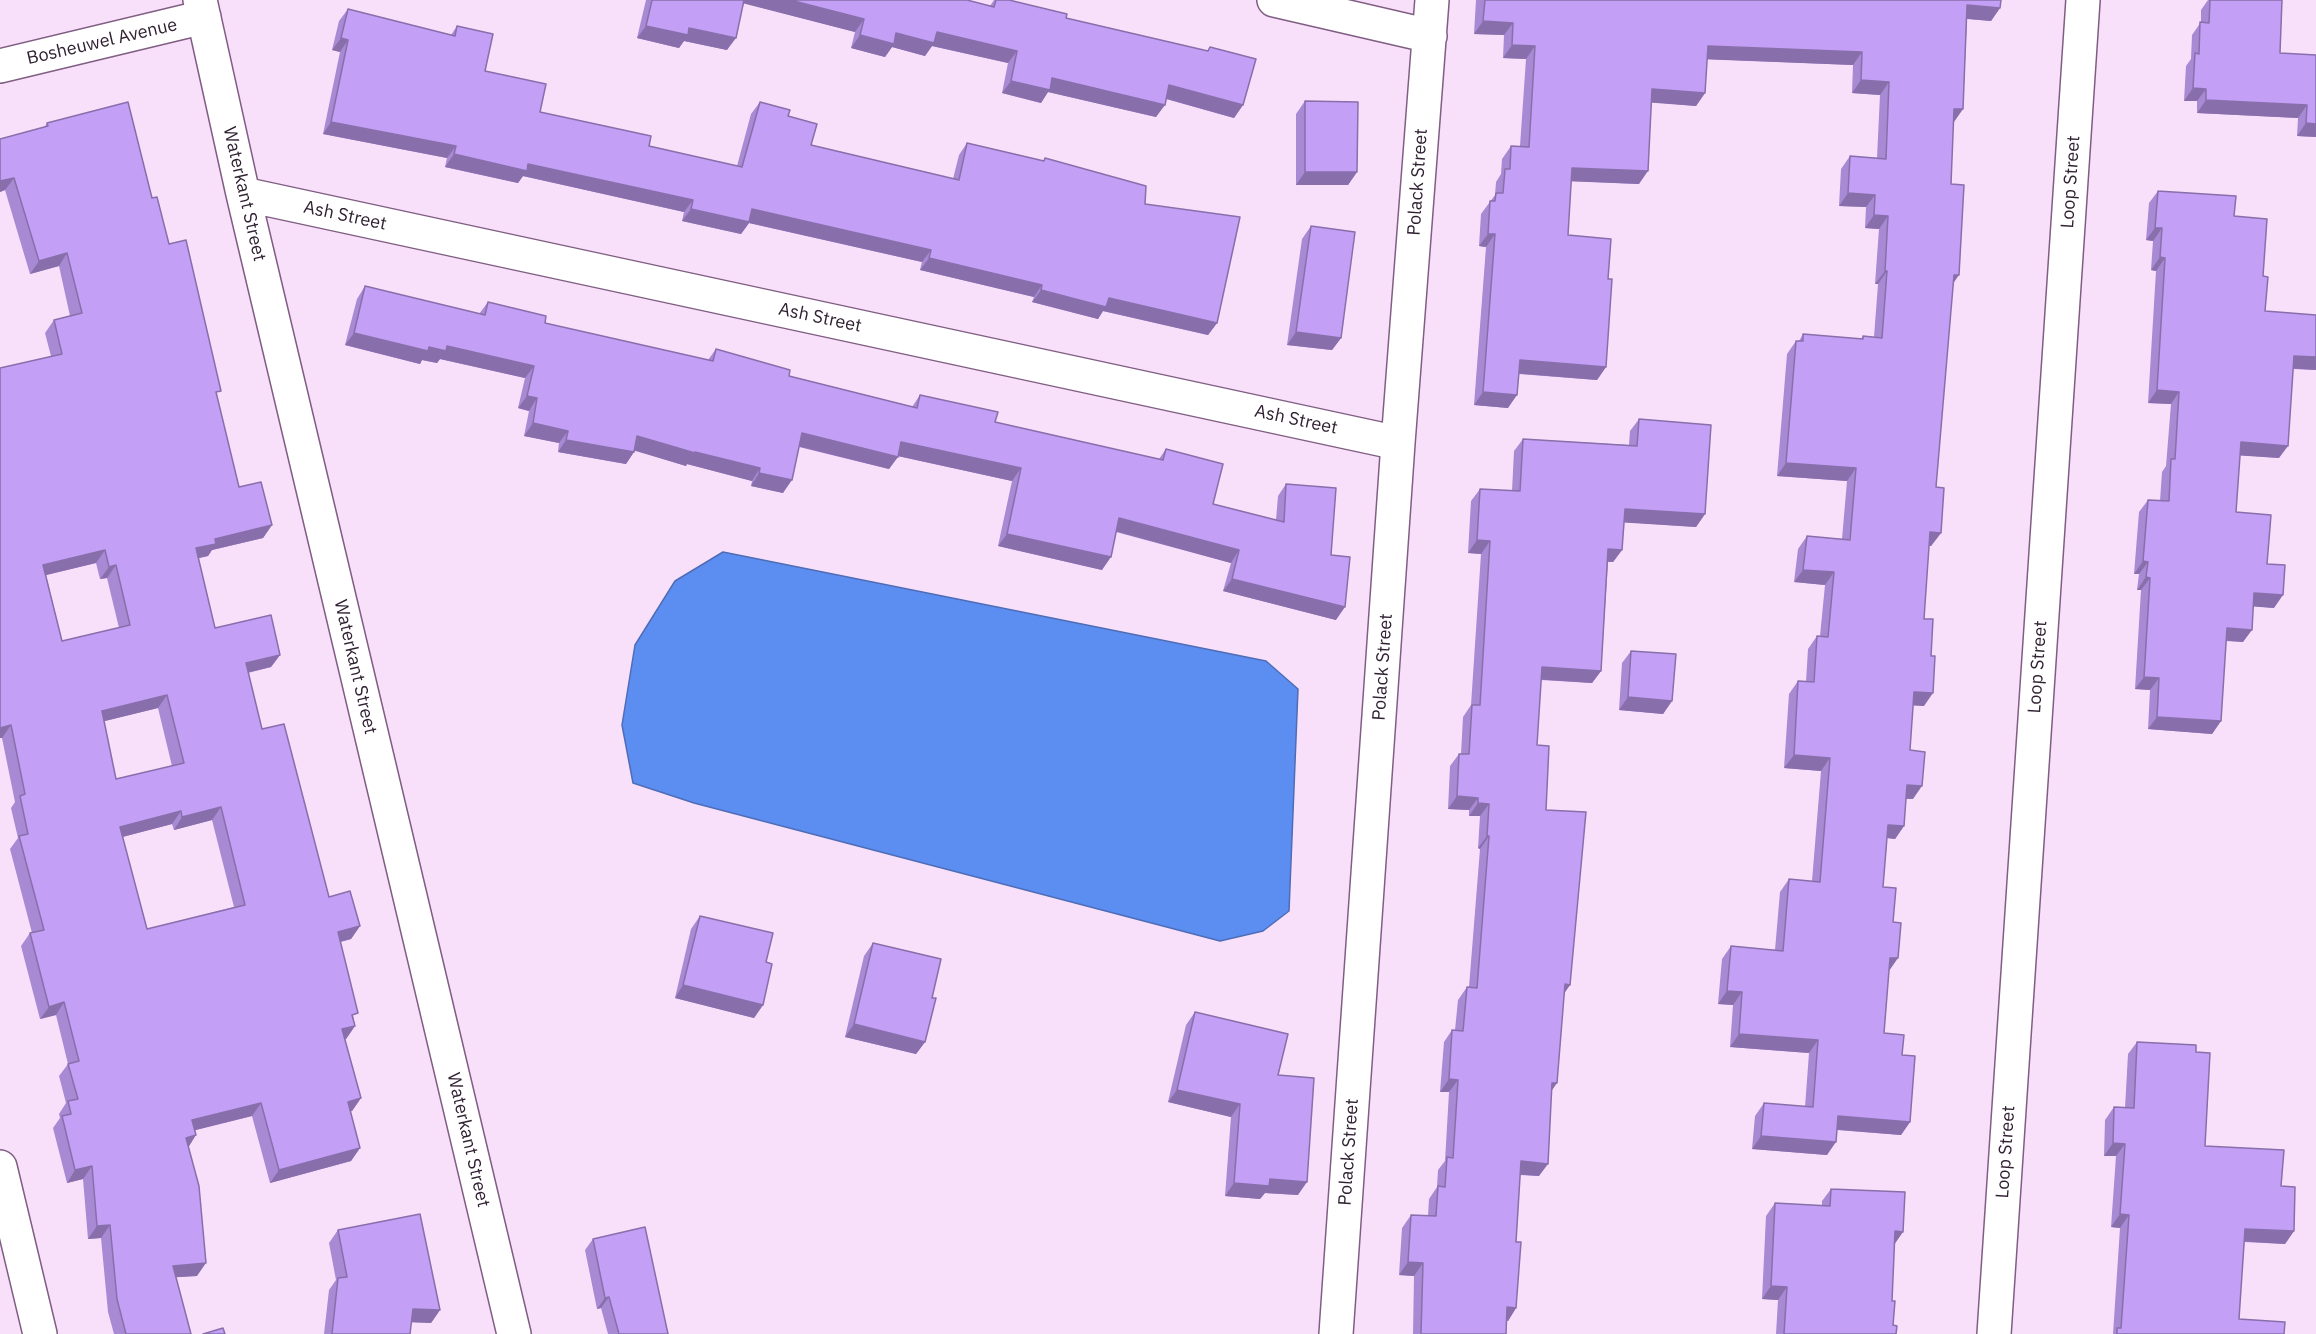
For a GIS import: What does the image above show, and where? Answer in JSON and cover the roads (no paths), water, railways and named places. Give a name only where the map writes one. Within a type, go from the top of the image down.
[{"type":"street","points":[[1274,0],[1430,36]]},
{"type":"street","name":"Polack Street","points":[[1336,1334],[1398,442],[1432,0]]},
{"type":"street","name":"Loop Street","points":[[1994,1334],[2083,0]]},
{"type":"street","name":"Bosheuwel Avenue","points":[[0,66],[202,8]]},
{"type":"street","name":"Waterkant Street","points":[[202,8],[243,194],[514,1334]]},
{"type":"street","name":"Ash Street","points":[[243,194],[1398,442]]},
{"type":"street","points":[[0,1167],[40,1334]]},
{"type":"water","points":[[723,552],[1266,661],[1298,689],[1289,911],[1263,931],[1220,941],[694,803],[633,783],[622,725],[635,645],[675,581]]}]
